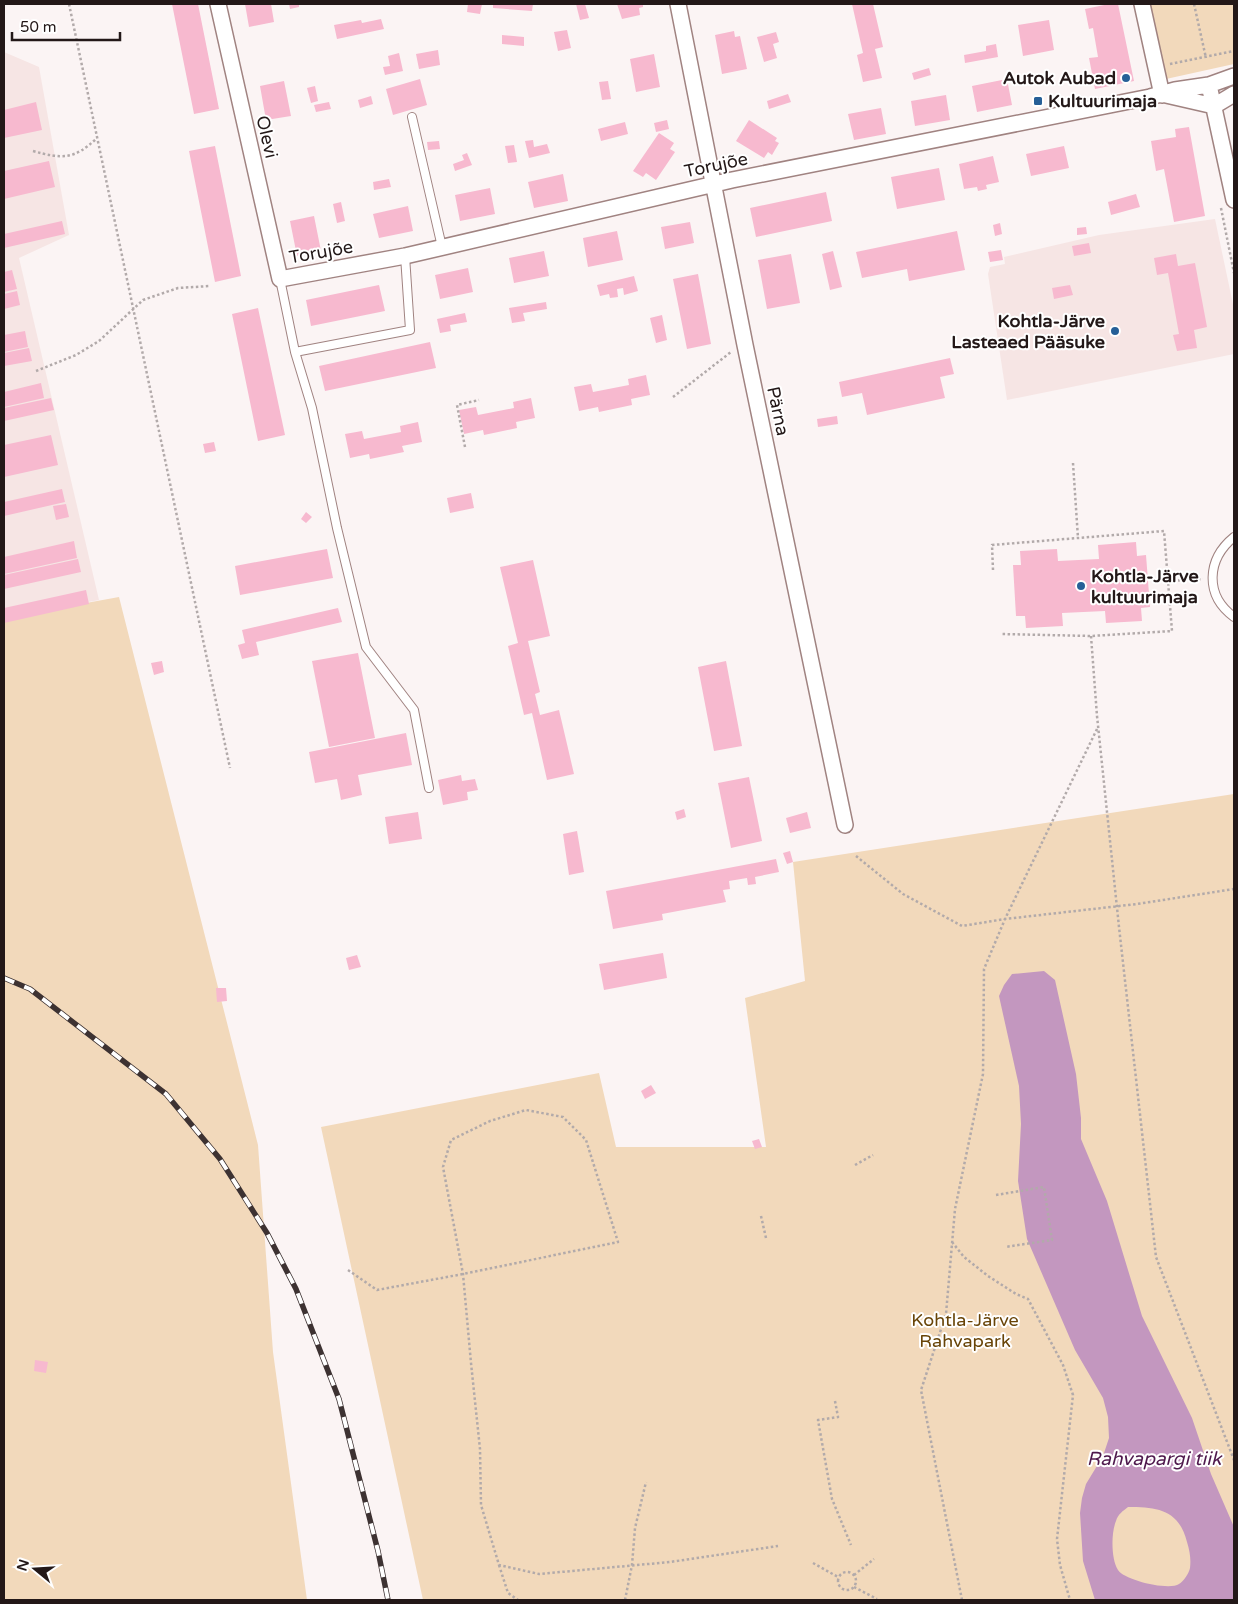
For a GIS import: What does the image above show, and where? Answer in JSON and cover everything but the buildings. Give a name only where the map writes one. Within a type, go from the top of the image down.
[{"type":"street","name":"Olevi","points":[[218,4],[280,279]]},
{"type":"street","name":"Pärna","points":[[678,4],[745,345],[845,825]]},
{"type":"street","points":[[1142,4],[1162,95]]},
{"type":"street","name":"Torujõe","points":[[280,279],[405,256],[732,180],[1162,95],[1175,90],[1209,85],[1234,76]]},
{"type":"street","points":[[1209,85],[1234,200]]},
{"type":"street","points":[[1214,106],[1234,94]]},
{"type":"street","name":"Torujõe","points":[[1162,95],[1214,106]]},
{"type":"lane","points":[[412,117],[442,247]]},
{"type":"lane","points":[[295,352],[410,330],[405,256]]},
{"type":"lane","points":[[280,279],[295,352],[312,408],[337,528],[366,647],[414,710],[429,788]]},
{"type":"lane","points":[[1234,537],[1224,545],[1216,559],[1212,579],[1219,602],[1234,617]]},
{"type":"path","points":[[69,4],[230,768]]},
{"type":"path","points":[[1194,4],[1206,58]]},
{"type":"path","points":[[1163,66],[1234,51]]},
{"type":"path","points":[[32,151],[48,155],[71,157],[88,147],[98,138]]},
{"type":"path","points":[[36,371],[76,355],[99,341],[143,300],[178,288],[210,286]]},
{"type":"path","points":[[673,397],[734,349]]},
{"type":"path","points":[[465,448],[457,405],[479,400]]},
{"type":"path","points":[[1073,463],[1078,538]]},
{"type":"path","points":[[993,570],[992,545],[1164,531],[1172,631],[1091,636],[1001,634]]},
{"type":"path","points":[[1168,581],[1212,579]]},
{"type":"path","points":[[1091,636],[1098,727],[1156,1257],[1234,1460]]},
{"type":"path","points":[[962,1600],[921,1390],[946,1314],[955,1209],[983,1074],[984,969],[1005,919],[1098,727]]},
{"type":"path","points":[[856,856],[902,894],[962,926],[1234,889]]},
{"type":"path","points":[[348,1270],[377,1290],[463,1274],[618,1242],[586,1140],[563,1117],[526,1110],[490,1122],[451,1140],[443,1167],[463,1274],[470,1363],[480,1449],[481,1505],[508,1593],[518,1600]]},
{"type":"path","points":[[855,1165],[873,1155]]},
{"type":"path","points":[[996,1195],[1044,1187],[1052,1240],[1005,1247]]},
{"type":"path","points":[[760,1216],[766,1238]]},
{"type":"path","points":[[952,1242],[964,1257],[988,1276],[1016,1294],[1028,1299],[1064,1365],[1073,1395],[1057,1539],[1060,1565],[1070,1600]]},
{"type":"path","points":[[835,1401],[838,1417],[818,1420],[832,1500],[851,1545]]},
{"type":"path","points":[[625,1600],[632,1565],[635,1528],[646,1482]]},
{"type":"path","points":[[499,1566],[539,1574],[670,1562],[778,1546]]},
{"type":"path","points":[[854,1575],[874,1559]]},
{"type":"path","points":[[813,1563],[838,1577]]},
{"type":"path","points":[[838,1577],[844,1572],[850,1572],[854,1575],[856,1581],[854,1587]]},
{"type":"path","points":[[838,1577],[840,1588],[846,1590],[854,1587],[877,1599]]},
{"type":"shaded area","points":[[4,52],[39,67],[69,235],[19,258],[99,600],[4,618]]},
{"type":"shaded area","name":"Kohtla-Järve Lasteaed Pääsuke","points":[[1215,219],[1234,309],[1234,354],[1007,400],[988,274],[990,267],[1005,264],[1004,257],[1099,235]]},
{"type":"green space","points":[[1150,4],[1234,4],[1234,64],[1166,79]]},
{"type":"green space","points":[[119,597],[258,1145],[273,1352],[307,1600],[4,1600],[4,618]]},
{"type":"green space","name":"Kohtla-Järve Rahvapark","points":[[1234,794],[1234,1600],[423,1600],[321,1127],[599,1073],[616,1147],[766,1147],[745,998],[805,981],[793,862]]},
{"type":"water","name":"Rahvapargi tiik","points":[[1044,971],[1055,980],[1076,1074],[1081,1118],[1081,1139],[1107,1201],[1142,1316],[1192,1418],[1211,1474],[1234,1527],[1234,1600],[1095,1600],[1083,1561],[1080,1513],[1086,1484],[1103,1456],[1109,1438],[1108,1417],[1103,1398],[1075,1350],[1027,1239],[1018,1181],[1021,1124],[1019,1086],[999,996],[1012,974]],"holes":[[[1128,1507],[1149,1508],[1166,1512],[1179,1523],[1189,1549],[1190,1558],[1189,1570],[1183,1581],[1179,1584],[1166,1586],[1137,1581],[1118,1570],[1112,1546],[1113,1532],[1119,1515]]]},
{"type":"railway","points":[[4,978],[30,989],[166,1094],[220,1159],[267,1233],[296,1289],[339,1399],[378,1551],[388,1600]]},
{"type":"place","name":"Autok Aubad","points":[[1126,78]]},
{"type":"place","name":"Kultuurimaja","points":[[1038,101]]},
{"type":"place","name":"Kohtla-Järve Lasteaed Pääsuke","points":[[1115,331]]},
{"type":"place","name":"Kohtla-Järve kultuurimaja","points":[[1081,586]]}]
